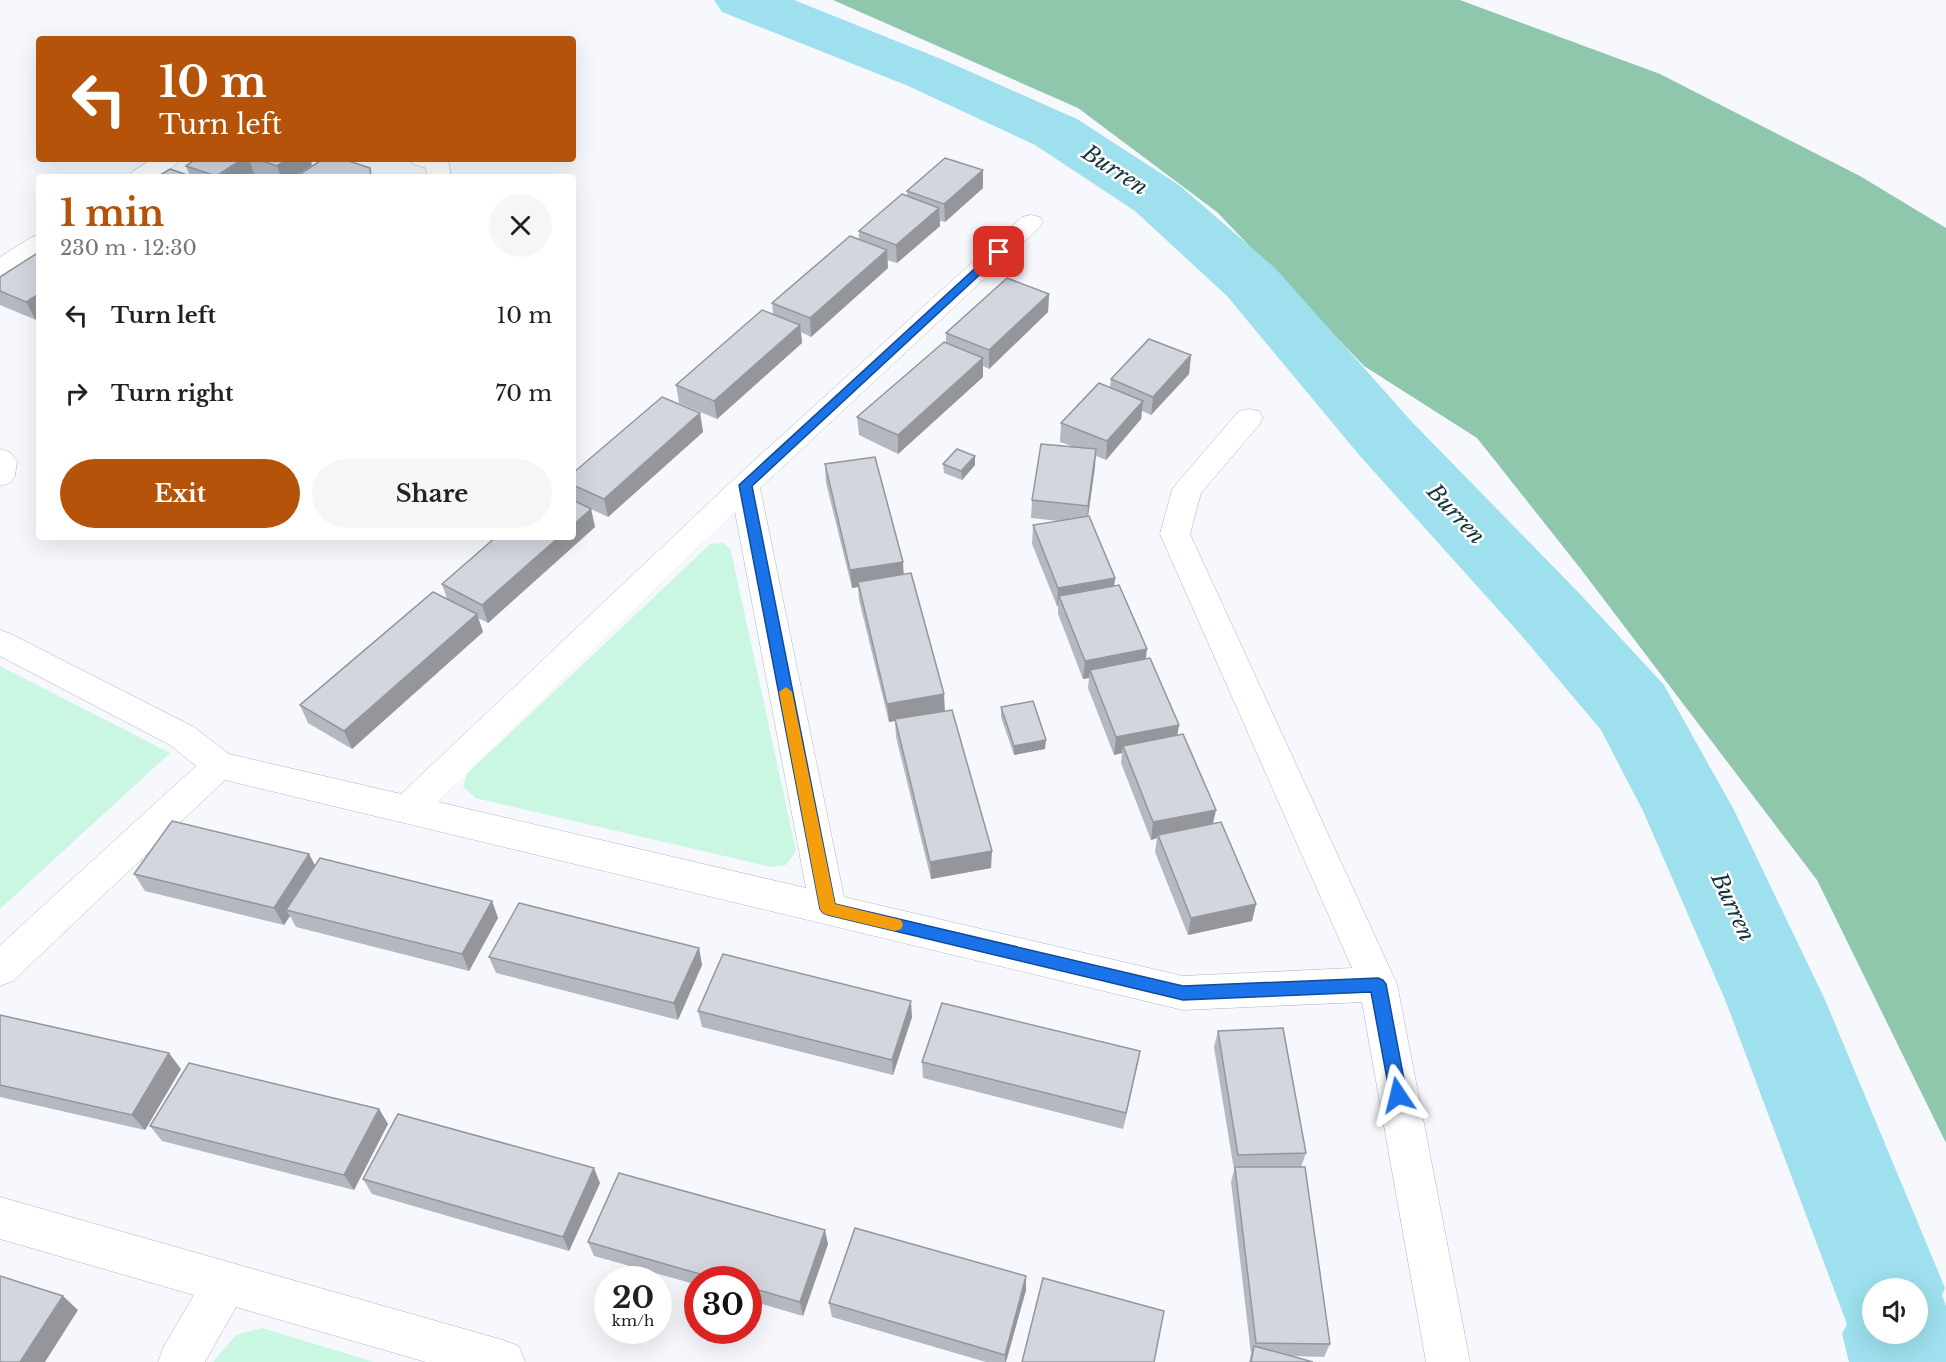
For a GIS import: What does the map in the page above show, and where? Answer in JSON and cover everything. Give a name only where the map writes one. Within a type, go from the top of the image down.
[{"type":"street","points":[[146,174],[164,162]]},
{"type":"street","points":[[431,162],[437,164],[439,174]]},
{"type":"street","points":[[407,810],[745,485],[1031,222]]},
{"type":"street","points":[[0,269],[36,245]]},
{"type":"street","points":[[1249,418],[1187,490],[1175,534],[1378,984],[1448,1362]]},
{"type":"street","points":[[0,459],[2,461],[0,476]]},
{"type":"street","points":[[745,485],[828,909]]},
{"type":"street","points":[[0,642],[182,736],[219,765],[1183,993],[1378,984]]},
{"type":"street","points":[[0,969],[219,765]]},
{"type":"street","points":[[0,1218],[503,1362]]},
{"type":"street","points":[[180,1362],[225,1284]]},
{"type":"green space","points":[[833,0],[1460,0],[1660,74],[1860,176],[1946,228],[1946,1143],[1817,880],[1580,568],[1477,438],[1364,366],[1217,212],[1078,108]]},
{"type":"green space","points":[[724,543],[731,551],[796,851],[786,865],[772,867],[475,798],[463,786],[467,774],[710,544]]},
{"type":"green space","points":[[0,666],[170,753],[0,909]]},
{"type":"green space","points":[[262,1328],[374,1362],[213,1362],[236,1335]]},
{"type":"building","points":[[945,158],[983,170],[944,204],[907,191]]},
{"type":"building","points":[[192,162],[238,162],[219,174],[210,174],[186,166]]},
{"type":"building","points":[[265,162],[283,162],[277,166]]},
{"type":"building","points":[[318,162],[352,162],[370,168],[371,174],[300,174]]},
{"type":"building","points":[[170,169],[184,174],[162,174]]},
{"type":"building","points":[[902,194],[939,208],[896,245],[859,231]]},
{"type":"building","points":[[850,236],[887,250],[810,318],[772,303]]},
{"type":"building","points":[[36,254],[36,296],[26,302],[0,291],[0,277]]},
{"type":"building","points":[[1007,278],[1049,294],[989,350],[946,333]]},
{"type":"building","points":[[762,310],[800,325],[714,401],[676,385]]},
{"type":"building","points":[[1149,339],[1191,355],[1153,397],[1111,379]]},
{"type":"building","points":[[944,342],[983,358],[898,435],[857,417]]},
{"type":"building","points":[[1099,383],[1143,401],[1107,441],[1061,423]]},
{"type":"building","points":[[662,397],[700,413],[604,499],[576,486],[576,470]]},
{"type":"building","points":[[1041,444],[1096,449],[1088,506],[1032,500]]},
{"type":"building","points":[[957,449],[975,456],[961,471],[943,464]]},
{"type":"building","points":[[875,457],[903,562],[850,570],[825,464]]},
{"type":"building","points":[[576,502],[591,509],[576,522]]},
{"type":"building","points":[[1089,516],[1115,578],[1058,588],[1033,525]]},
{"type":"building","points":[[493,540],[556,540],[482,605],[442,584]]},
{"type":"building","points":[[911,573],[944,694],[887,704],[858,582]]},
{"type":"building","points":[[1119,585],[1147,649],[1085,661],[1059,596]]},
{"type":"building","points":[[433,592],[477,614],[344,731],[300,705]]},
{"type":"building","points":[[1150,658],[1179,725],[1116,737],[1090,670]]},
{"type":"building","points":[[1033,701],[1046,740],[1014,746],[1001,707]]},
{"type":"building","points":[[952,710],[992,851],[930,862],[895,719]]},
{"type":"building","points":[[1183,734],[1216,810],[1153,822],[1123,746]]},
{"type":"building","points":[[172,821],[309,854],[274,908],[134,874]]},
{"type":"building","points":[[1221,822],[1256,904],[1191,918],[1158,835]]},
{"type":"building","points":[[320,858],[492,901],[462,954],[286,910]]},
{"type":"building","points":[[519,903],[699,948],[674,1003],[489,957]]},
{"type":"building","points":[[723,954],[911,1001],[892,1060],[698,1011]]},
{"type":"building","points":[[942,1003],[1140,1051],[1126,1113],[922,1062]]},
{"type":"building","points":[[0,1015],[169,1053],[132,1115],[0,1085]]},
{"type":"building","points":[[1283,1028],[1306,1153],[1238,1155],[1218,1031]]},
{"type":"building","points":[[189,1063],[379,1109],[344,1175],[150,1126]]},
{"type":"building","points":[[398,1114],[594,1168],[563,1237],[363,1179]]},
{"type":"building","points":[[1235,1167],[1305,1167],[1330,1344],[1256,1343]]},
{"type":"building","points":[[619,1173],[825,1230],[800,1302],[762,1291],[762,1266],[684,1266],[684,1269],[588,1242]]},
{"type":"building","points":[[855,1228],[1026,1276],[1005,1355],[829,1303]]},
{"type":"building","points":[[0,1276],[63,1296],[20,1362],[0,1362]]},
{"type":"building","points":[[1043,1278],[1164,1311],[1154,1362],[1022,1362]]},
{"type":"building","points":[[1254,1346],[1313,1362],[1251,1362]]},
{"type":"waterway","name":"Burren","points":[[741,0],[926,73],[1056,132],[1157,198],[1251,282],[1386,439],[1550,614],[1633,708],[1688,810],[1776,1002],[1884,1278]]},
{"type":"waterway","name":"Burren","points":[[1902,1344],[1907,1362]]},
{"type":"slow traffic","points":[[786,692],[828,909],[895,925]]},
{"type":"route","points":[[999,252],[745,485],[828,909],[1183,993],[1378,984],[1398,1095]]}]
